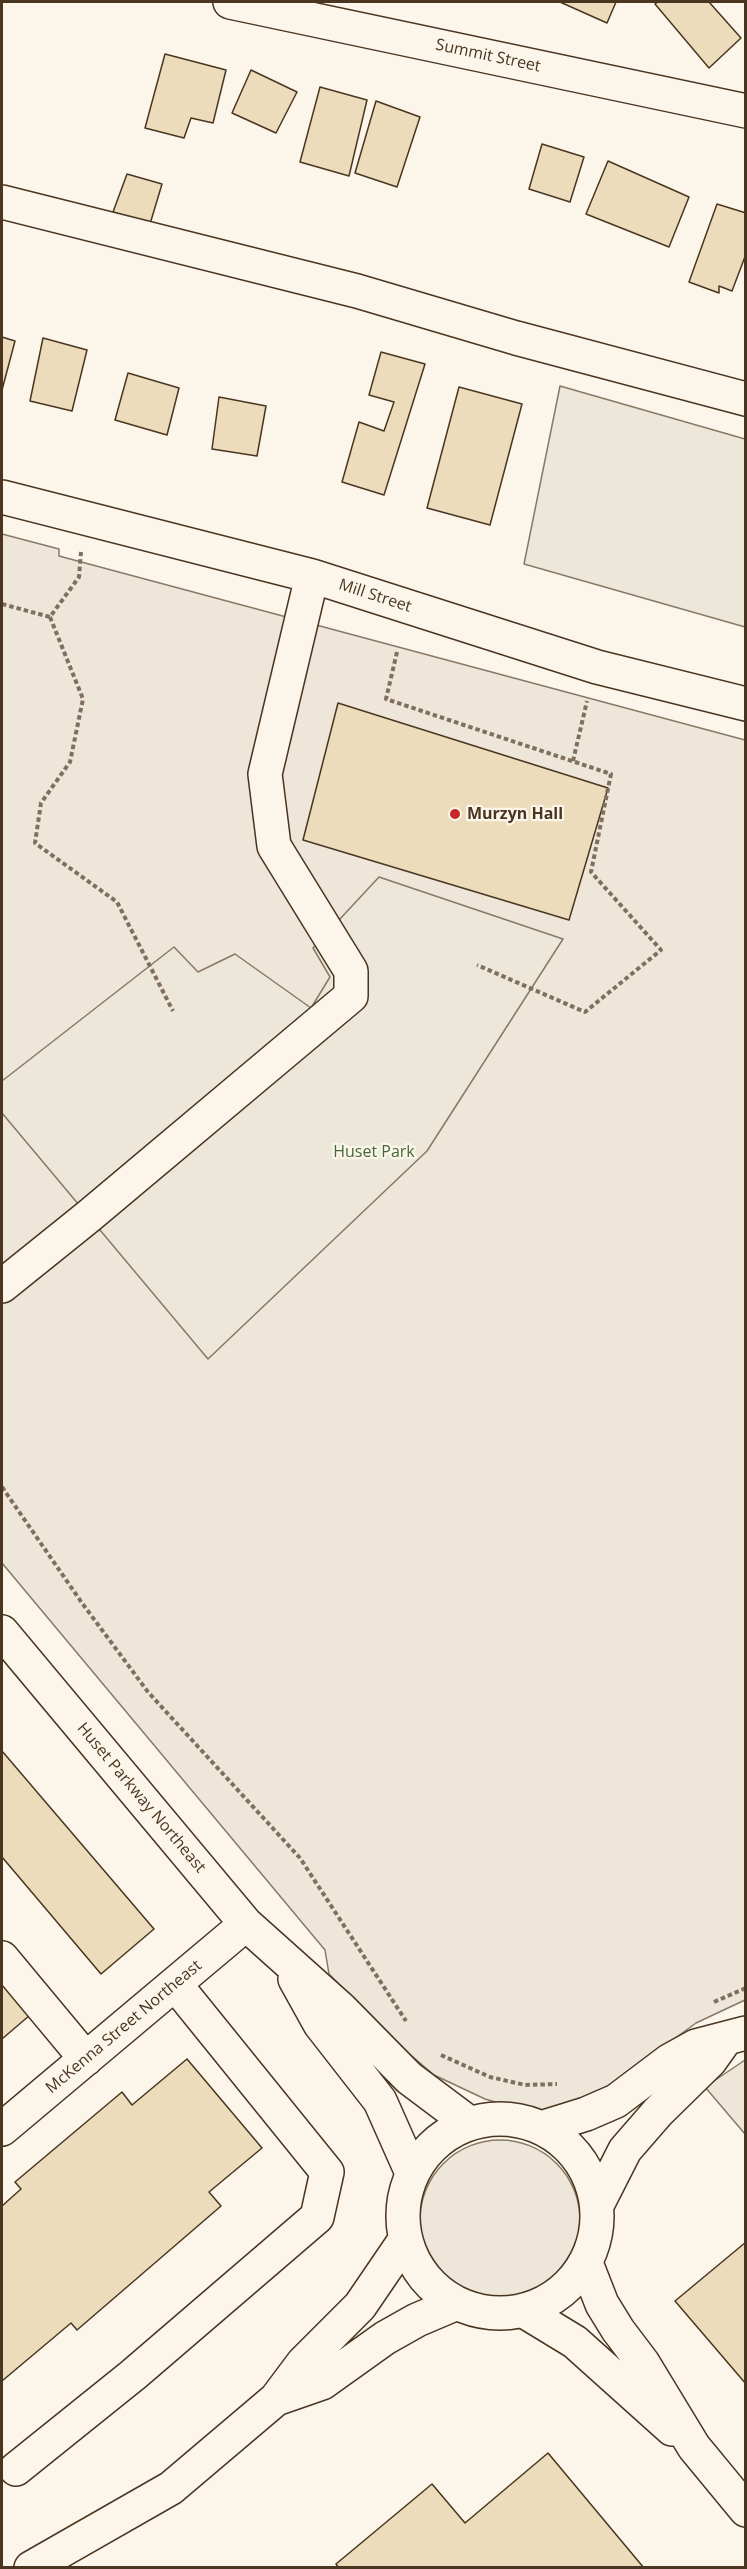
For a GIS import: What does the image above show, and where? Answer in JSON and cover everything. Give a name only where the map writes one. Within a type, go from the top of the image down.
[{"type":"street","name":"Summit Street","points":[[230,2],[746,111]]},
{"type":"street","points":[[2,202],[357,291],[516,338],[746,399]]},
{"type":"street","name":"Mill Street","points":[[2,497],[312,576],[597,667],[746,704]]},
{"type":"street","points":[[2,1286],[351,996],[351,970],[274,846],[265,774],[312,576]]},
{"type":"street","name":"Huset Parkway Northeast","points":[[2,1632],[246,1924],[341,2009],[409,2078],[469,2123]]},
{"type":"street","name":"McKenna Street Northeast","points":[[2,2129],[246,1924]]},
{"type":"street","points":[[2,1958],[86,2059]]},
{"type":"street","name":"Huset Parkway Northeast","points":[[284,1959],[320,2024],[380,2101],[412,2173]]},
{"type":"street","points":[[16,2469],[133,2375],[317,2217],[327,2172],[175,1984]]},
{"type":"street","points":[[541,2128],[586,2114],[616,2100],[669,2061],[696,2046],[735,2037]]},
{"type":"street","points":[[597,2205],[625,2150],[658,2112],[735,2037]]},
{"type":"street","points":[[493,2119],[517,2120],[541,2128],[568,2147],[588,2173],[597,2205],[596,2235],[586,2263],[570,2284],[549,2301],[524,2311],[500,2314],[476,2311],[457,2303],[434,2288],[418,2270],[405,2240],[402,2223],[404,2198],[412,2173],[426,2152],[446,2135],[469,2123],[493,2119]]},
{"type":"street","points":[[31,2568],[171,2488],[276,2399],[303,2363],[360,2307],[405,2240]]},
{"type":"street","points":[[586,2263],[602,2304],[643,2363],[694,2447],[746,2510]]},
{"type":"street","points":[[276,2399],[322,2383],[409,2324],[457,2303]]},
{"type":"street","points":[[524,2311],[575,2342],[694,2447]]},
{"type":"path","points":[[50,617],[79,577],[80,516]]},
{"type":"path","points":[[2,604],[50,617]]},
{"type":"path","points":[[50,617],[83,699],[70,762],[41,803],[35,843],[117,902],[173,1011]]},
{"type":"path","points":[[397,652],[386,699],[611,774],[591,872],[661,950],[585,1012],[477,965]]},
{"type":"path","points":[[573,761],[597,667]]},
{"type":"path","points":[[2,1487],[82,1604],[148,1692],[300,1857],[408,2023]]},
{"type":"path","points":[[434,2049],[459,2065],[489,2077],[525,2085],[560,2084]]},
{"type":"green space","name":"Huset Park","points":[[2,534],[59,549],[59,556],[745,740],[745,2000],[696,2023],[599,2094],[537,2114],[485,2099],[434,2075],[399,2045],[329,1974],[325,1950],[2,1563]]},
{"type":"green space","points":[[745,2060],[745,2134],[705,2087]]},
{"type":"green space","points":[[500,2140],[531,2146],[556,2164],[574,2189],[580,2220],[574,2251],[556,2276],[531,2294],[500,2300],[469,2294],[444,2276],[426,2251],[420,2220],[426,2189],[444,2164],[469,2146]]},
{"type":"shaded area","points":[[560,386],[745,439],[745,627],[524,564]]},
{"type":"shaded area","points":[[379,877],[563,939],[427,1151],[208,1359],[2,1113],[2,1081],[174,947],[198,972],[235,954],[311,1008],[330,977],[313,948]]},
{"type":"building","points":[[560,2],[616,2],[607,23]]},
{"type":"building","points":[[658,2],[709,2],[741,38],[709,68],[655,4]]},
{"type":"building","points":[[165,54],[226,70],[213,123],[191,118],[184,138],[145,128]]},
{"type":"building","points":[[251,70],[297,92],[276,133],[232,113]]},
{"type":"building","points":[[320,87],[367,100],[349,176],[300,162]]},
{"type":"building","points":[[376,101],[420,117],[397,187],[355,173]]},
{"type":"building","points":[[542,144],[584,157],[570,202],[529,189]]},
{"type":"building","points":[[608,161],[689,197],[669,247],[586,214]]},
{"type":"building","points":[[127,174],[162,184],[150,224],[113,212]]},
{"type":"building","points":[[717,204],[746,213],[746,254],[732,291],[719,286],[719,293],[689,282]]},
{"type":"building","points":[[2,337],[15,341],[2,390]]},
{"type":"building","points":[[43,338],[87,350],[72,411],[30,401]]},
{"type":"building","points":[[381,352],[425,364],[384,495],[342,482],[359,422],[384,431],[394,402],[369,395]]},
{"type":"building","points":[[128,373],[179,388],[167,435],[115,420]]},
{"type":"building","points":[[459,387],[522,404],[490,525],[427,508]]},
{"type":"building","points":[[219,397],[266,406],[257,456],[212,449]]},
{"type":"building","name":"Murzyn Hall","points":[[338,703],[608,788],[569,920],[303,840]]},
{"type":"building","points":[[2,1751],[154,1929],[101,1974],[2,1857]]},
{"type":"building","points":[[2,1981],[30,2015],[2,2039]]},
{"type":"building","points":[[187,2059],[262,2148],[209,2192],[221,2206],[77,2330],[71,2323],[2,2381],[2,2206],[21,2189],[15,2182],[122,2092],[132,2105]]},
{"type":"building","points":[[746,2242],[746,2384],[675,2301]]},
{"type":"building","points":[[548,2453],[644,2568],[339,2568],[336,2564],[432,2484],[465,2523]]},
{"type":"place","name":"Murzyn Hall","points":[[455,814]]}]
